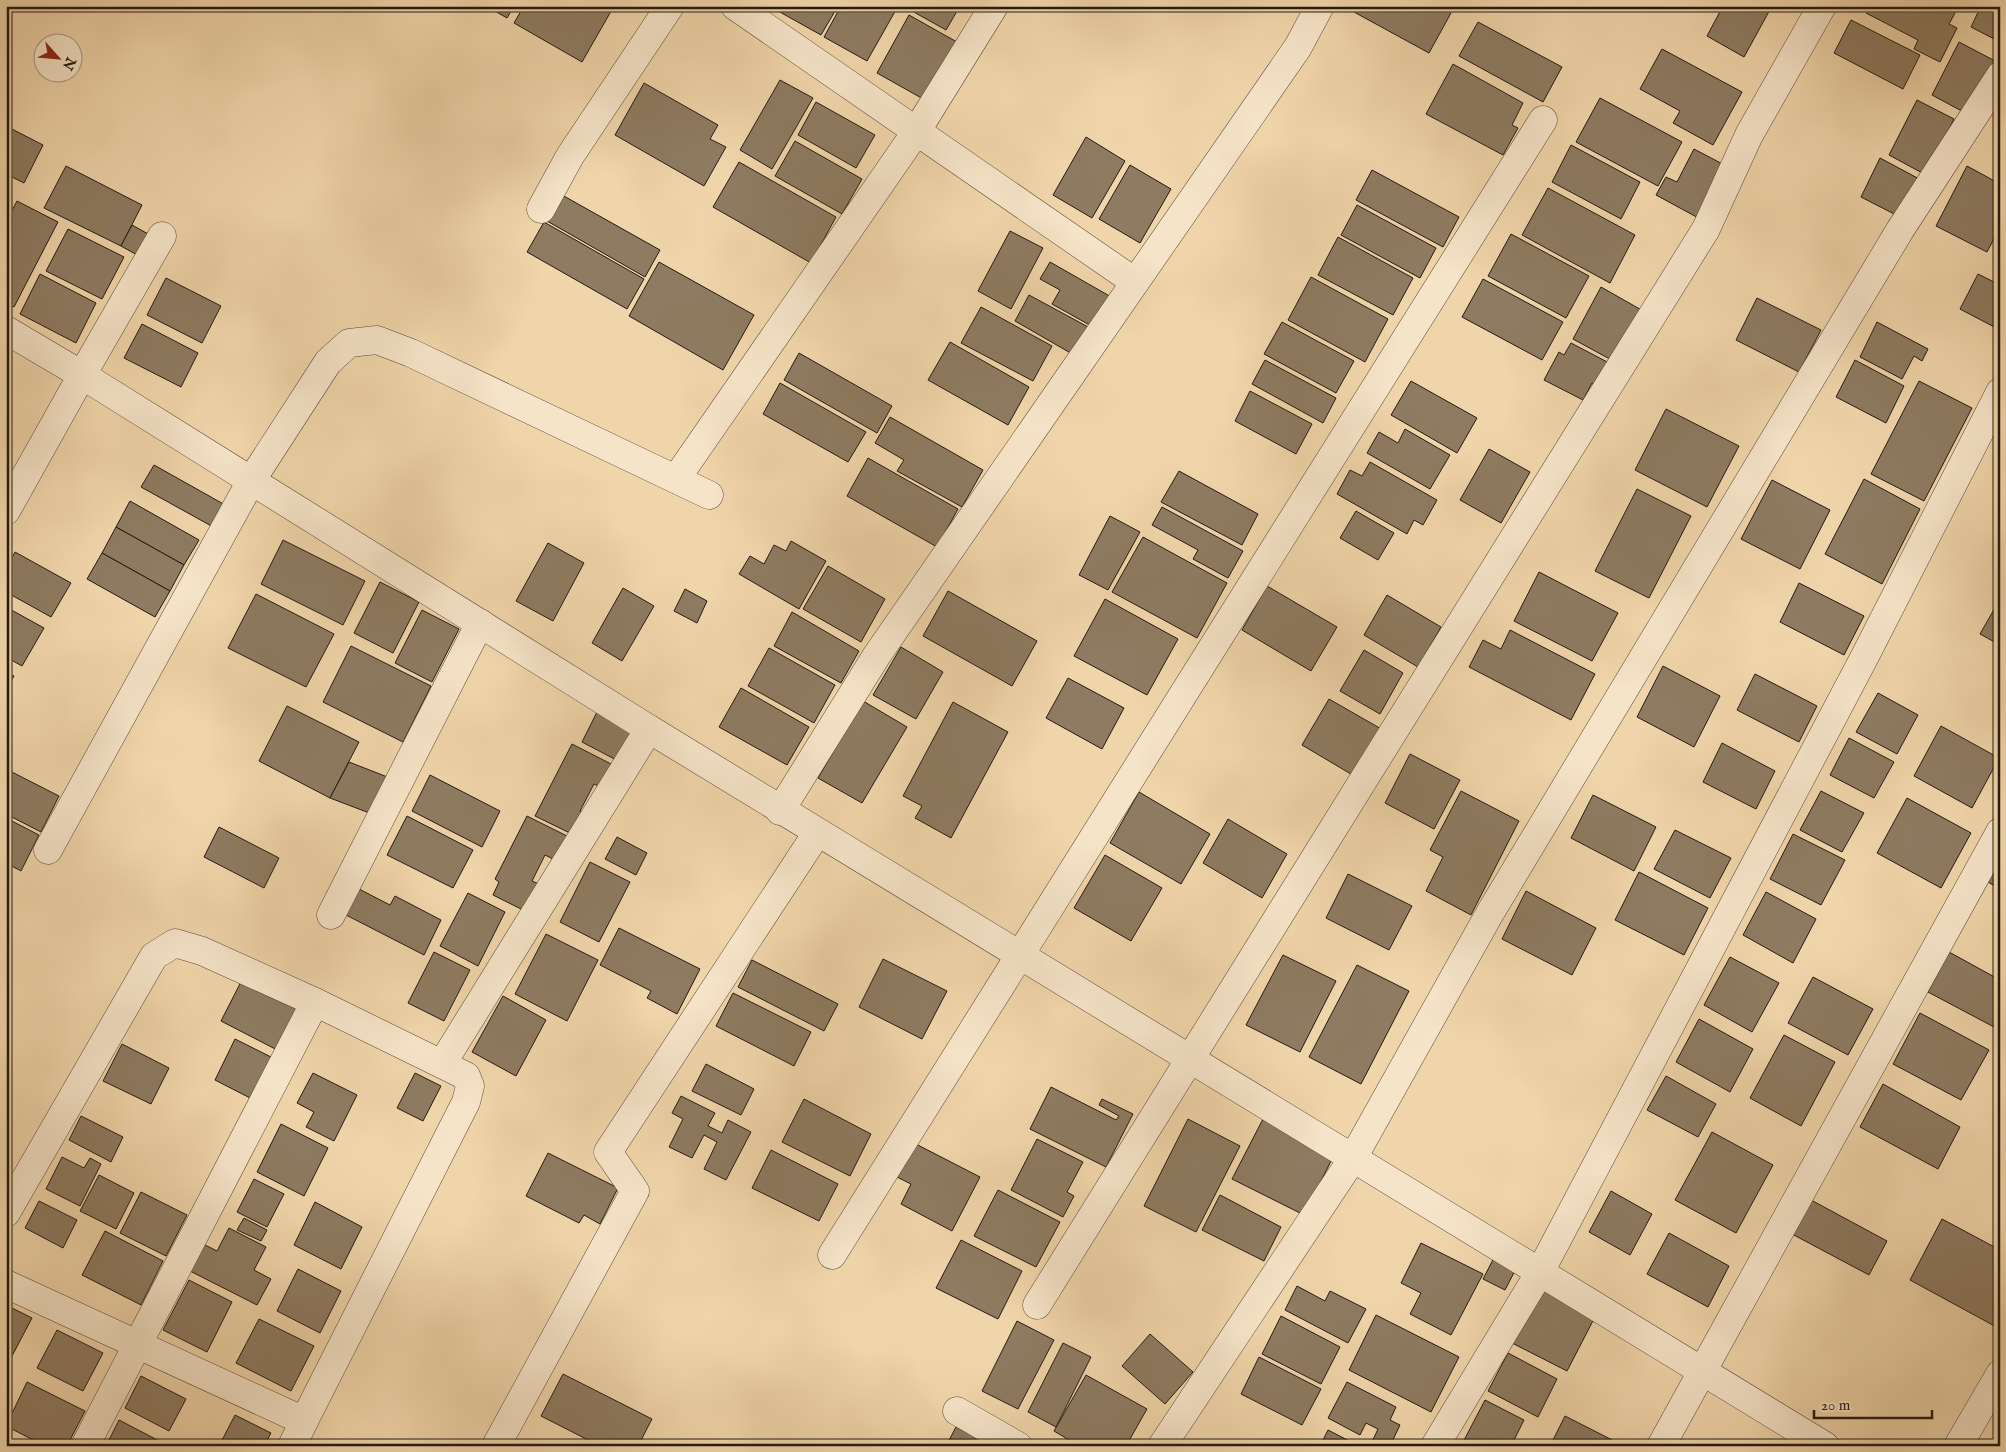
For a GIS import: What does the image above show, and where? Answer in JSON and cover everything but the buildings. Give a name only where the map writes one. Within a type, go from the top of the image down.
[{"type":"street","points":[[541,209],[570,156],[670,6]]},
{"type":"street","points":[[735,6],[1135,282]]},
{"type":"street","points":[[676,479],[916,132],[994,6]]},
{"type":"street","points":[[780,811],[877,655],[1298,47],[1320,6]]},
{"type":"street","points":[[1037,1305],[1706,229],[1749,135],[1822,6]]},
{"type":"street","points":[[1162,1446],[1353,1158],[1490,913],[1900,230],[2000,76]]},
{"type":"street","points":[[832,1255],[1542,120]]},
{"type":"street","points":[[6,511],[162,236]]},
{"type":"street","points":[[6,330],[82,375],[780,811],[1825,1446]]},
{"type":"street","points":[[48,850],[251,481],[328,362],[349,343],[377,340],[411,353],[709,495]]},
{"type":"street","points":[[1436,1446],[1540,1272],[1859,666],[2000,392]]},
{"type":"street","points":[[331,916],[480,623]]},
{"type":"street","points":[[442,1064],[649,729]]},
{"type":"street","points":[[1661,1446],[1704,1372],[1841,1118],[2000,832]]},
{"type":"street","points":[[496,1446],[636,1191],[608,1152],[817,833]]},
{"type":"street","points":[[6,1213],[154,956],[176,943],[202,951],[316,1002],[466,1076],[470,1086],[466,1102],[292,1446]]},
{"type":"street","points":[[85,1446],[316,1002]]},
{"type":"street","points":[[6,1284],[304,1421]]},
{"type":"street","points":[[1958,1446],[2000,1374]]},
{"type":"street","points":[[957,1411],[1018,1446]]}]
